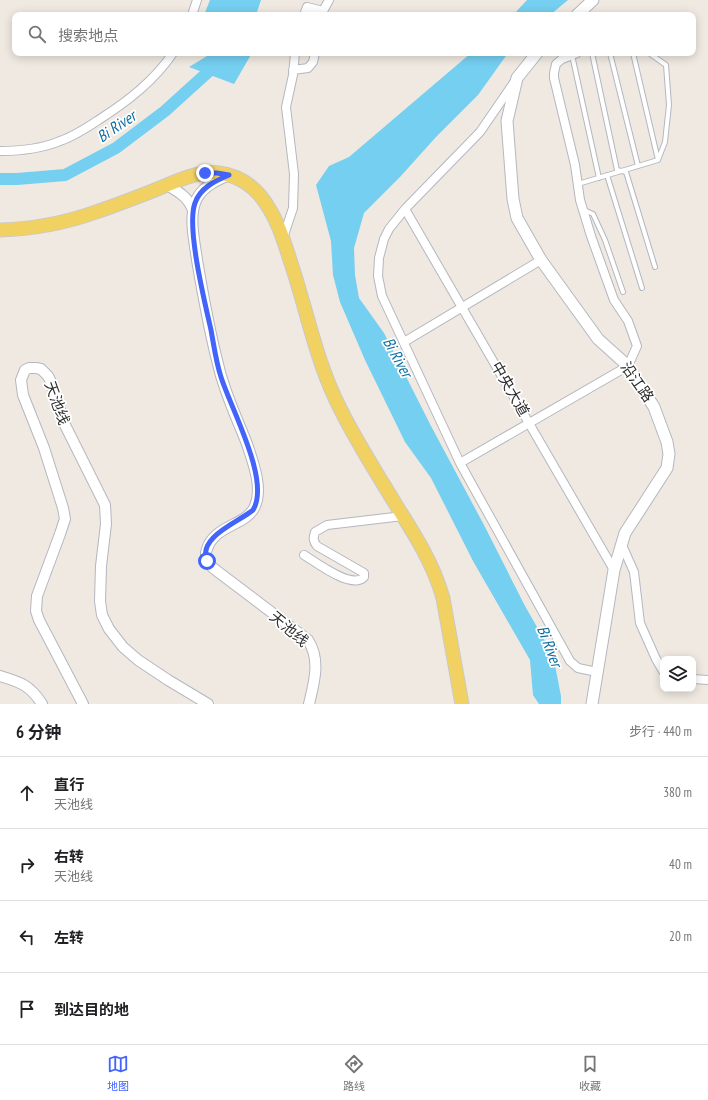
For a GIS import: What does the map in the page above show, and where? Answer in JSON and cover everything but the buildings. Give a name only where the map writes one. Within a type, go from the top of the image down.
[{"type":"main road","points":[[580,12],[592,0]]},
{"type":"main road","points":[[517,78],[535,56]]},
{"type":"main road","name":"沿江路","points":[[517,78],[507,121],[513,199],[517,218],[541,260],[598,339],[628,366],[654,407],[667,442],[669,454],[667,468],[625,533],[614,570],[592,704]]},
{"type":"main road","points":[[0,230],[27,228],[73,219],[118,204],[193,175],[205,173],[229,175],[244,181],[257,192],[270,209],[283,238],[320,358],[333,393],[355,436],[424,550],[438,582],[443,598],[462,704]]},
{"type":"street","points":[[193,12],[197,0]]},
{"type":"street","points":[[323,12],[329,0]]},
{"type":"street","points":[[305,12],[307,8],[320,12]]},
{"type":"street","points":[[0,151],[38,148],[61,141],[81,132],[136,94],[158,72],[171,56]]},
{"type":"street","points":[[283,238],[293,208],[294,174],[286,107],[295,56]]},
{"type":"street","points":[[293,70],[308,68],[313,62],[314,56]]},
{"type":"street","points":[[460,463],[628,366],[637,346],[628,321],[614,300],[584,210],[578,184],[576,165],[554,73],[556,64],[569,56]]},
{"type":"street","points":[[517,78],[480,132],[405,209],[389,229],[384,239],[379,258],[379,285],[382,296],[460,463],[570,661],[578,668],[597,672]]},
{"type":"street","points":[[495,110],[507,121]]},
{"type":"street","name":"天池线","points":[[229,175],[210,184],[201,192],[195,203],[193,210],[196,248],[203,294],[218,364],[222,379],[253,461],[258,490],[256,503],[253,510],[212,538],[206,550],[206,557],[213,568],[308,640],[312,649],[316,667],[316,677],[309,704]]},
{"type":"street","points":[[167,185],[182,194],[187,199],[193,210]]},
{"type":"street","name":"中央大道","points":[[405,209],[614,570]]},
{"type":"street","points":[[404,342],[541,260]]},
{"type":"street","name":"天池线","points":[[83,704],[39,620],[36,611],[36,601],[41,585],[65,519],[63,508],[44,448],[23,395],[21,385],[22,375],[25,370],[32,368],[41,369],[48,376],[64,425],[104,505],[106,524],[101,566],[100,601],[102,615],[109,629],[123,647],[138,660],[208,704]]},
{"type":"street","points":[[304,555],[348,580],[360,580],[364,577],[364,573],[314,543],[314,536],[316,532],[327,525],[403,516]]},
{"type":"street","points":[[622,545],[634,572],[640,622],[660,666]]},
{"type":"street","points":[[0,676],[25,685],[42,704]]},
{"type":"street","points":[[696,679],[708,680]]},
{"type":"lane","points":[[574,56],[599,178]]},
{"type":"lane","points":[[593,56],[617,170],[626,172],[655,267]]},
{"type":"lane","points":[[611,56],[638,166]]},
{"type":"lane","points":[[634,56],[658,160]]},
{"type":"lane","points":[[653,56],[666,65],[669,104],[665,142],[658,160]]},
{"type":"lane","points":[[578,184],[658,160]]},
{"type":"lane","points":[[607,175],[642,288]]},
{"type":"lane","points":[[584,210],[594,214],[605,240],[623,292]]},
{"type":"water","points":[[210,0],[261,0],[257,12],[205,12]]},
{"type":"water","points":[[527,0],[568,0],[554,12],[516,12]]},
{"type":"water","points":[[207,56],[250,56],[234,84],[189,67]]},
{"type":"water","points":[[467,56],[506,56],[478,95],[364,213],[354,248],[355,275],[359,298],[384,333],[525,606],[553,655],[561,696],[561,704],[539,704],[533,695],[530,660],[473,561],[431,478],[405,442],[365,360],[340,302],[333,275],[331,241],[316,185],[329,166],[349,157]]},
{"type":"waterway","name":"Bi River","points":[[0,179],[65,175],[116,148],[165,111],[226,56]]},
{"type":"route","points":[[205,173],[229,175],[210,184],[201,192],[195,203],[193,210],[194,241],[203,294],[218,364],[222,379],[253,461],[258,490],[255,507],[253,510],[247,516],[212,538],[206,550],[207,561]]}]
